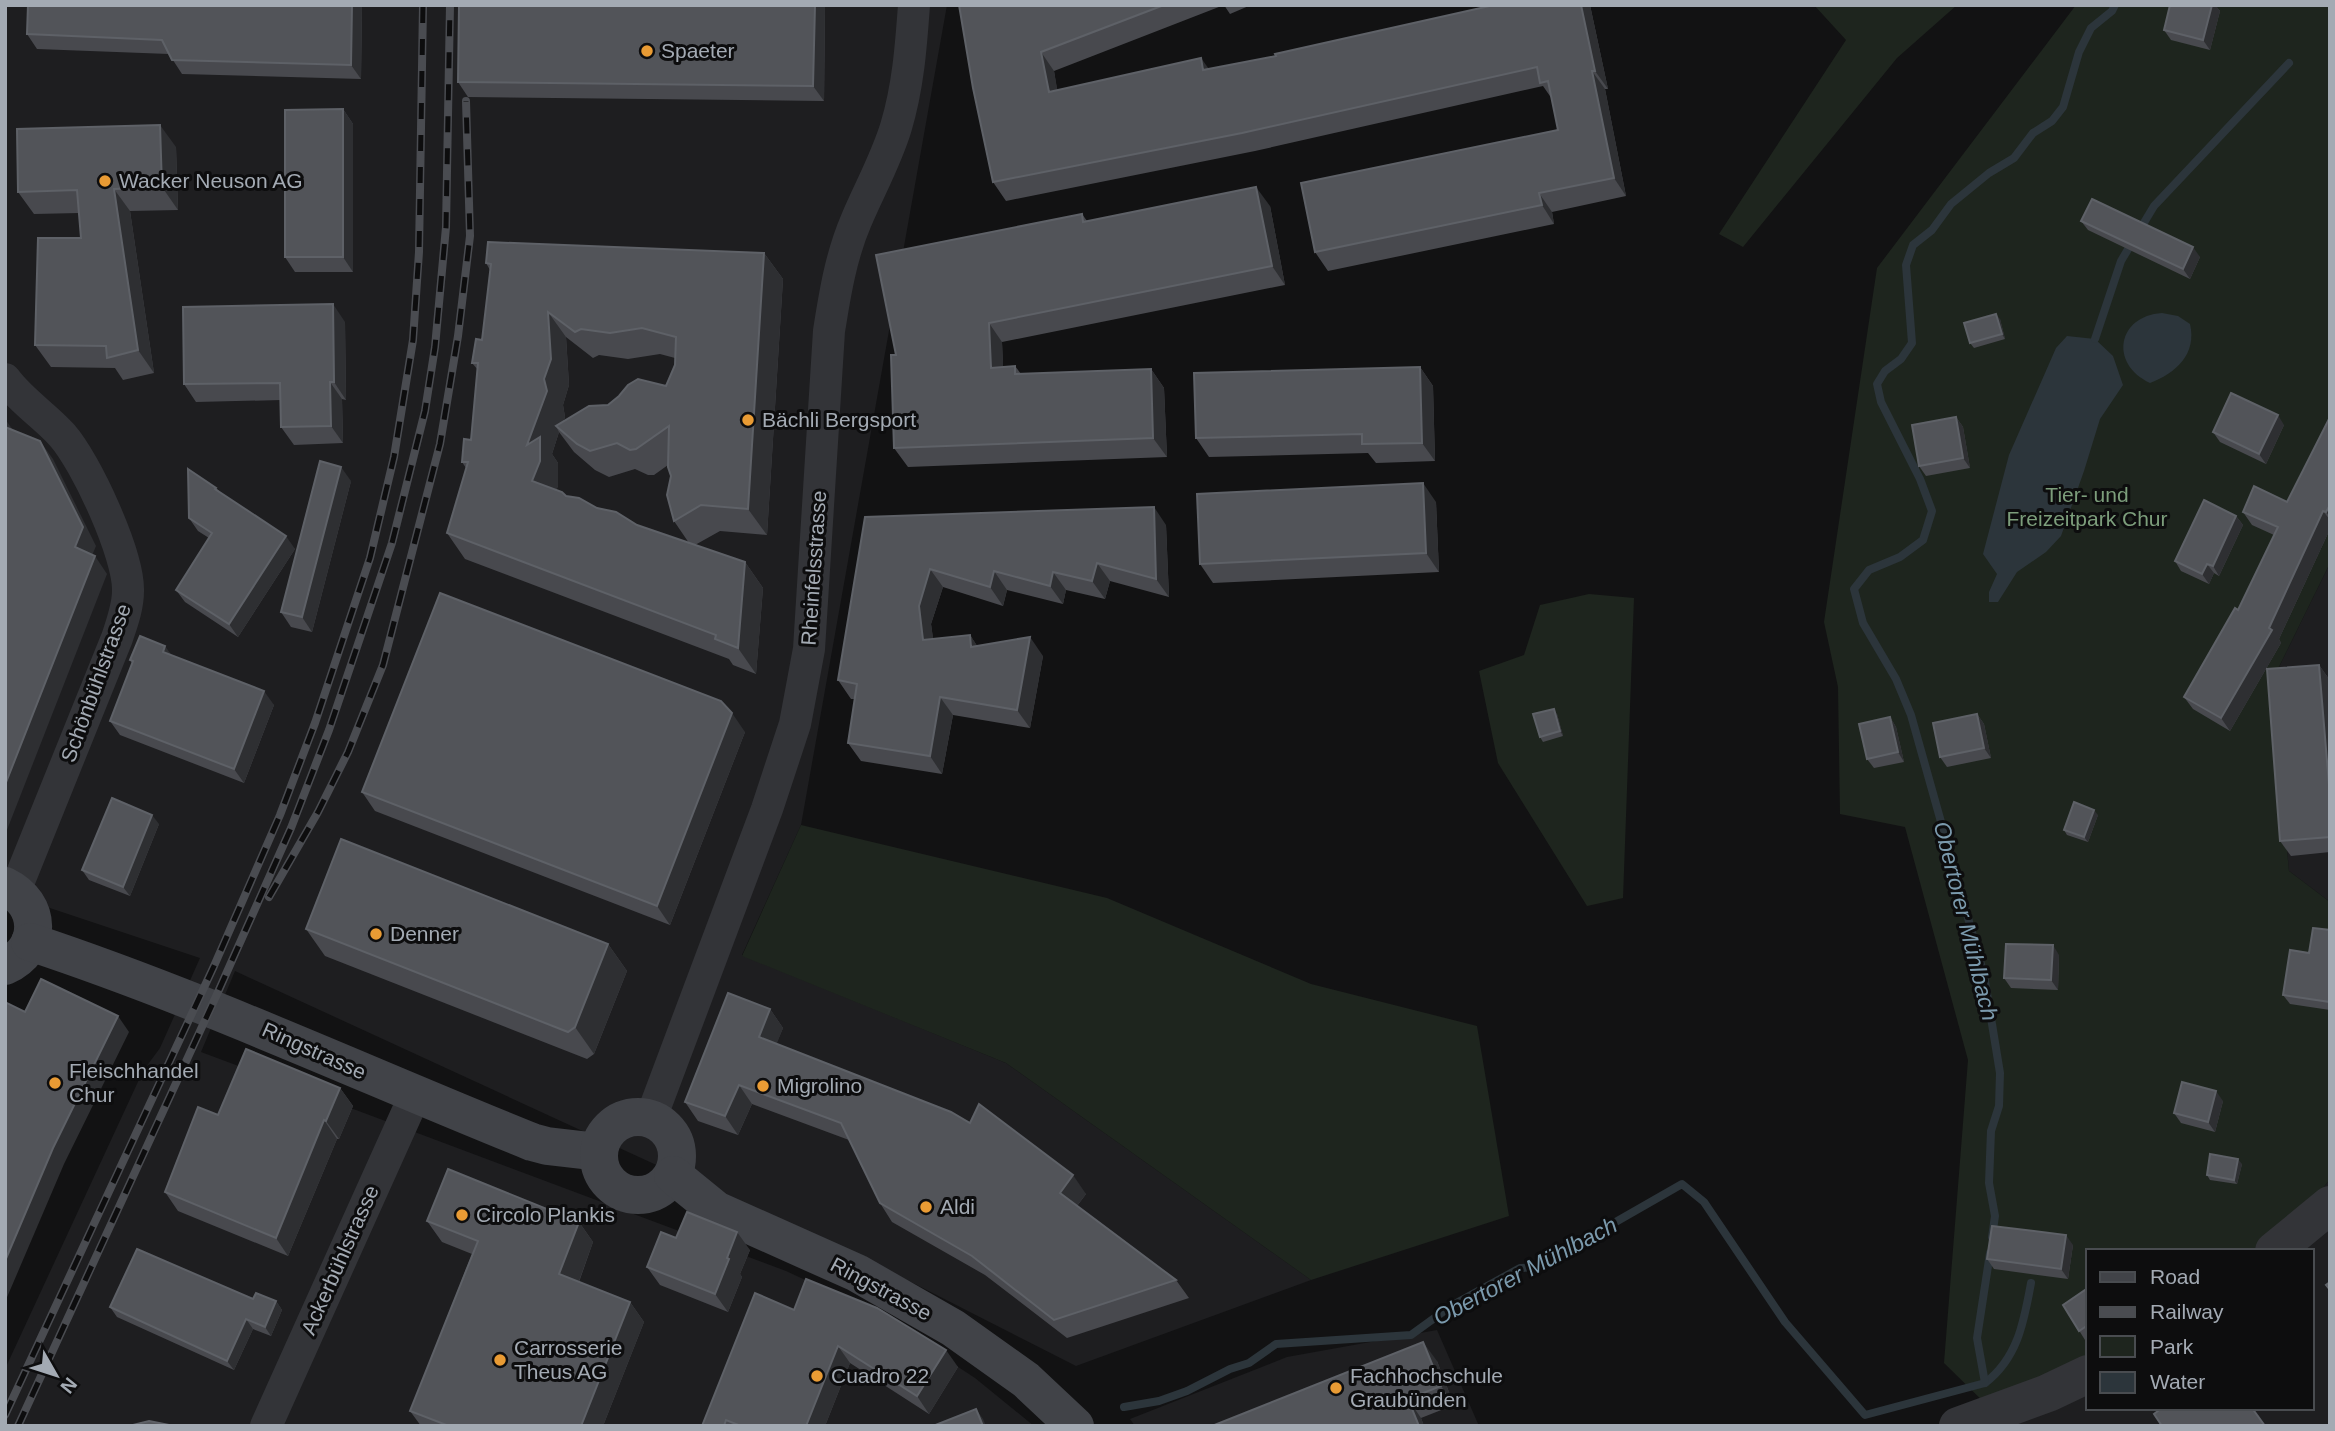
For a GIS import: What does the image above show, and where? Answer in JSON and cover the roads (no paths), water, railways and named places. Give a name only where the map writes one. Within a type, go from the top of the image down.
[{"type":"main road","points":[[10,889],[23,898],[32,914],[33,924],[18,954]]},
{"type":"main road","name":"Ringstrasse","points":[[18,954],[261,1028],[532,1142],[599,1152]]},
{"type":"main road","points":[[639,1116],[651,1118],[661,1123],[675,1141],[677,1164],[673,1175],[656,1192],[632,1195],[621,1192],[603,1175],[599,1152],[608,1130],[617,1122],[639,1116]]},
{"type":"main road","name":"Ringstrasse","points":[[673,1175],[716,1210],[857,1273],[953,1328],[1026,1380],[1075,1426]]},
{"type":"street","name":"Rheinfelsstrasse","points":[[651,1118],[767,809],[795,724],[809,649],[829,331],[835,293],[855,223],[895,131],[905,97],[910,68],[914,5]]},
{"type":"street","name":"Schönbühlstrasse","points":[[5,379],[22,399],[63,436],[79,459],[122,551],[128,591],[117,638],[10,889]]},
{"type":"street","name":"Ackerbühlstrasse","points":[[266,1426],[415,1095]]},
{"type":"street","points":[[2276,1249],[2330,1205]]},
{"type":"street","points":[[1958,1426],[2048,1393],[2086,1375]]},
{"type":"water","points":[[2162,313],[2178,316],[2190,324],[2190,344],[2176,368],[2150,383],[2137,375],[2128,364],[2124,342],[2135,323],[2147,316]]},
{"type":"water","points":[[2067,336],[2095,339],[2113,356],[2123,385],[2100,419],[2061,536],[2046,552],[2017,572],[1998,602],[1989,602],[1989,592],[1997,574],[1983,554],[2009,455],[2056,348]]},
{"type":"waterway","name":"Obertorer Mühlbach","points":[[1992,1237],[1995,1216],[1989,1183],[1991,1131],[1999,1106],[2000,1073],[1984,975],[1911,715],[1896,679],[1863,623],[1854,589],[1869,570],[1900,557],[1923,540],[1932,511],[1920,479],[1881,402],[1877,384],[1885,371],[1901,359],[1912,343],[1906,265],[1913,245],[1932,230],[1951,204],[1989,173],[2014,158],[2033,133],[2052,121],[2063,107],[2079,52],[2091,28],[2112,11],[2115,5]]},
{"type":"waterway","points":[[2095,339],[2121,261],[2154,206],[2289,63]]},
{"type":"waterway","name":"Obertorer Mühlbach","points":[[1124,1407],[1159,1401],[1187,1391],[1230,1369],[1249,1363],[1276,1344],[1411,1335],[1451,1306],[1520,1268],[1537,1267],[1682,1184],[1704,1202],[1785,1322],[1865,1415],[1985,1383],[1977,1338],[1990,1253]]},
{"type":"waterway","points":[[1985,1383],[2005,1362],[2018,1338],[2031,1283]]},
{"type":"railway","points":[[5,1415],[214,966],[280,815],[315,723],[370,558],[394,457],[413,340],[419,252],[423,5]]},
{"type":"railway","points":[[18,1426],[291,828],[329,730],[392,543],[425,411],[435,347],[446,227],[450,5]]},
{"type":"railway","points":[[269,897],[318,812],[348,752],[383,665],[440,444],[458,336],[470,236],[466,101]]},
{"type":"place","name":"Spaeter","points":[[647,51]]},
{"type":"place","name":"Wacker Neuson AG","points":[[105,181]]},
{"type":"place","name":"Bächli Bergsport","points":[[748,420]]},
{"type":"place","name":"Denner","points":[[376,934]]},
{"type":"place","name":"Fleischhandel Chur","points":[[55,1083]]},
{"type":"place","name":"Migrolino","points":[[763,1086]]},
{"type":"place","name":"Aldi","points":[[926,1207]]},
{"type":"place","name":"Circolo Plankis","points":[[462,1215]]},
{"type":"place","name":"Carrosserie Theus AG","points":[[500,1360]]},
{"type":"place","name":"Cuadro 22","points":[[817,1376]]},
{"type":"place","name":"Fachhochschule Graubünden","points":[[1336,1388]]},
{"type":"park label","name":"Tier- und Freizeitpark Chur","points":[[2087,507]]}]
